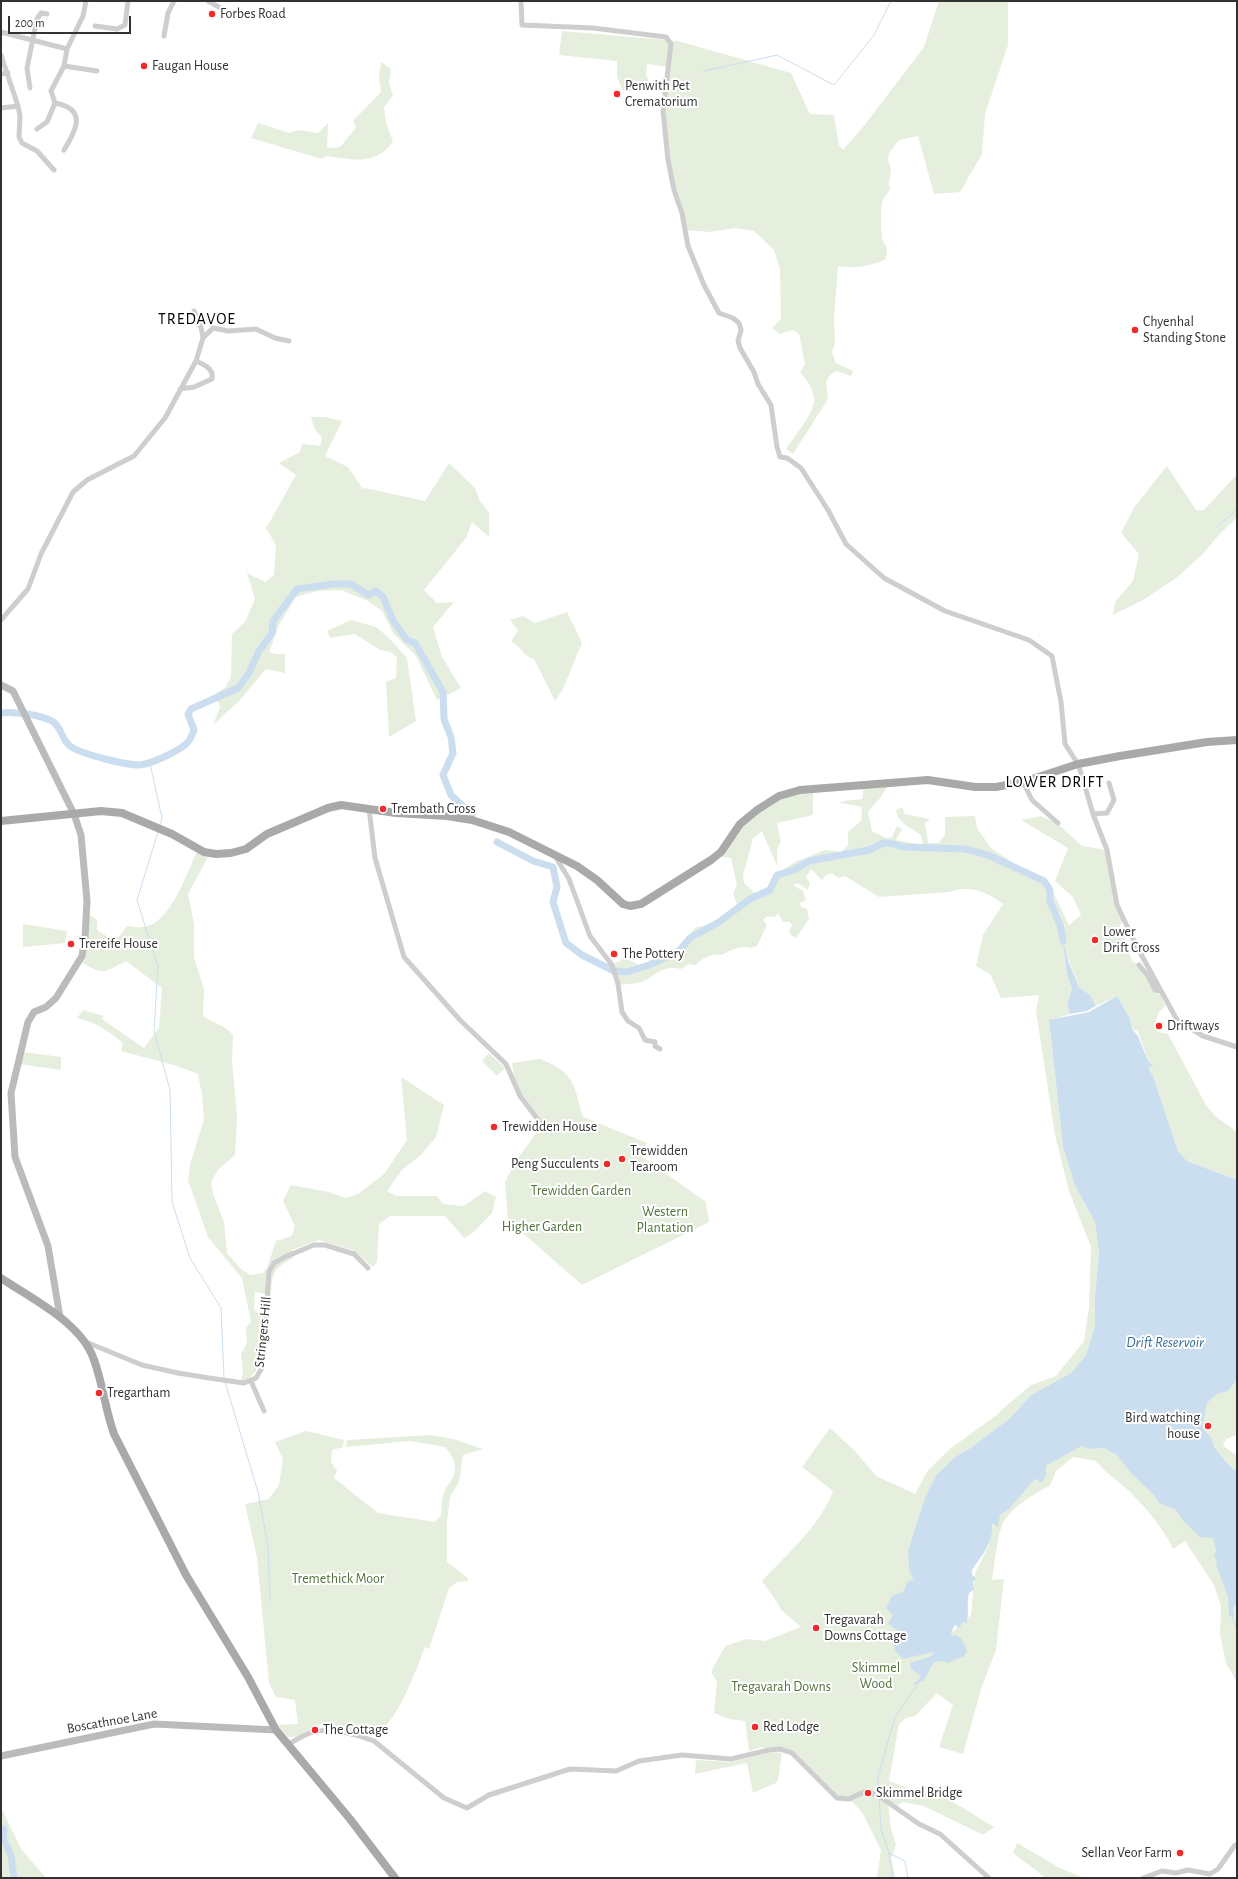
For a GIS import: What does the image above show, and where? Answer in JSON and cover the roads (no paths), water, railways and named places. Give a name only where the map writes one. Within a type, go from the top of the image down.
[{"type":"main road","points":[[1,685],[13,691],[74,814],[81,835],[87,901],[85,938],[82,956],[56,998],[46,1007],[34,1012],[28,1022],[11,1093],[15,1157],[48,1246],[60,1317]]},
{"type":"main road","points":[[1,821],[101,811],[122,813],[159,828],[204,852],[231,853],[246,849],[266,834],[328,808],[341,805],[396,813],[447,816],[472,820],[510,832],[577,866],[597,880],[623,904],[630,906],[641,904],[711,860],[721,852],[740,824],[757,810],[779,796],[800,790],[912,780],[943,781],[975,787],[996,787],[1023,782],[1078,764],[1186,745],[1237,740]]},
{"type":"main road","points":[[1,1278],[60,1317],[86,1342],[95,1361],[107,1415],[122,1450],[193,1588],[248,1677],[276,1730],[350,1819],[395,1878]]},
{"type":"main road","name":"Boscathnoe Lane","points":[[1,1756],[154,1724],[276,1730]]},
{"type":"street","points":[[37,129],[46,122],[55,103],[51,92],[64,66],[67,49],[83,16],[86,1]]},
{"type":"street","points":[[95,26],[117,29],[125,25],[128,1]]},
{"type":"street","points":[[164,36],[168,14],[174,1]]},
{"type":"street","points":[[208,1],[233,14]]},
{"type":"street","points":[[521,1],[522,25],[593,28],[658,36],[666,38],[671,44],[663,111],[668,160],[674,190],[682,213],[688,246],[704,285],[719,313],[733,318],[739,323],[741,330],[738,342],[740,348],[754,372],[758,384],[771,405],[777,447],[780,457],[787,458],[801,468],[828,510],[846,544],[884,578],[945,611],[1024,638],[1050,653],[1052,656],[1061,702],[1065,744],[1078,764],[1093,814],[1107,850],[1117,905],[1136,945],[1176,1020],[1203,1036],[1237,1047]]},
{"type":"street","points":[[30,88],[28,68],[32,39],[37,19],[41,13],[47,14]]},
{"type":"street","points":[[1,32],[67,49]]},
{"type":"street","points":[[1,55],[18,106],[20,116],[19,137],[22,143],[37,151],[54,170]]},
{"type":"street","points":[[64,66],[97,71]]},
{"type":"street","points":[[1,74],[8,73]]},
{"type":"street","points":[[55,103],[66,105],[75,111],[77,117],[76,127],[64,150]]},
{"type":"street","points":[[1,108],[18,106]]},
{"type":"street","points":[[1,620],[28,589],[41,554],[74,492],[87,480],[134,456],[165,418],[196,361],[203,338],[201,327],[194,311]]},
{"type":"street","points":[[201,327],[228,331],[256,329],[275,338],[289,341]]},
{"type":"street","points":[[203,338],[213,328]]},
{"type":"street","points":[[180,389],[194,387],[212,380],[213,374],[210,369],[196,361]]},
{"type":"street","points":[[1023,782],[1032,800],[1058,823]]},
{"type":"street","points":[[1093,814],[1107,813],[1114,800],[1109,783]]},
{"type":"street","points":[[369,808],[375,858],[404,956],[460,1020],[506,1064],[520,1096],[542,1125]]},
{"type":"street","points":[[555,856],[569,879],[590,936],[612,965],[618,984],[622,1012],[628,1021],[640,1028],[645,1040],[655,1042],[655,1046],[660,1049]]},
{"type":"street","points":[[1139,965],[1148,976],[1155,990],[1161,991]]},
{"type":"street","name":"Stringers Hill","points":[[86,1342],[142,1365],[178,1373],[244,1383],[256,1378],[262,1368],[268,1272],[274,1263],[314,1245],[325,1245],[354,1254],[368,1268]]},
{"type":"street","points":[[250,1381],[264,1411]]},
{"type":"street","points":[[287,1745],[313,1732],[324,1730],[361,1736],[374,1742],[444,1798],[467,1808],[489,1795],[570,1768],[616,1771],[639,1761],[646,1760],[682,1756],[731,1759],[769,1750],[780,1749],[792,1753],[837,1798],[849,1799],[866,1791],[879,1796],[919,1824],[940,1834],[989,1878]]},
{"type":"street","points":[[1143,1878],[1162,1871],[1176,1873],[1188,1870],[1210,1874],[1218,1869],[1234,1845],[1237,1844]]},
{"type":"water","points":[[1063,941],[1069,963],[1079,987],[1090,995],[1096,1006],[1087,1011],[1070,1014],[1067,1004],[1072,989],[1067,975]]},
{"type":"water","name":"Drift Reservoir","points":[[1117,996],[1130,1019],[1132,1029],[1138,1036],[1148,1061],[1153,1066],[1148,1068],[1153,1076],[1178,1151],[1187,1161],[1237,1180],[1237,1380],[1228,1391],[1217,1394],[1207,1403],[1203,1425],[1205,1431],[1212,1438],[1214,1447],[1231,1467],[1237,1471],[1237,1603],[1233,1608],[1234,1616],[1232,1617],[1229,1615],[1228,1597],[1216,1565],[1217,1561],[1214,1556],[1216,1550],[1213,1538],[1200,1537],[1185,1523],[1176,1510],[1159,1503],[1154,1495],[1130,1472],[1118,1456],[1104,1448],[1088,1449],[1082,1446],[1047,1465],[1045,1470],[1047,1474],[1043,1481],[1039,1483],[1038,1479],[1034,1480],[1009,1509],[1000,1515],[998,1527],[994,1524],[992,1525],[989,1544],[972,1570],[972,1575],[976,1578],[973,1582],[974,1590],[969,1593],[968,1616],[966,1624],[963,1622],[959,1628],[955,1625],[951,1633],[953,1636],[956,1635],[961,1638],[967,1651],[964,1656],[948,1663],[943,1661],[934,1662],[924,1680],[914,1685],[914,1683],[919,1680],[920,1675],[911,1669],[910,1663],[932,1656],[933,1652],[903,1659],[895,1650],[893,1640],[898,1635],[897,1630],[888,1624],[893,1615],[886,1608],[892,1596],[903,1592],[908,1581],[914,1580],[909,1570],[908,1550],[925,1498],[936,1475],[955,1457],[972,1447],[1010,1418],[1031,1395],[1071,1373],[1086,1355],[1095,1326],[1095,1296],[1099,1251],[1095,1222],[1075,1186],[1063,1147],[1049,1020],[1089,1012]]},
{"type":"waterway","points":[[704,71],[777,55],[834,85],[874,35],[891,1]]},
{"type":"waterway","points":[[1217,527],[1237,509]]},
{"type":"waterway","points":[[1,713],[27,714],[52,721],[58,726],[65,740],[70,746],[93,756],[133,765],[140,765],[150,762],[176,751],[188,742],[194,730],[188,714],[191,709],[238,688],[249,673],[259,651],[272,633],[273,621],[297,589],[333,584],[351,584],[368,595],[376,591],[383,597],[394,622],[407,640],[415,643],[443,692],[444,719],[451,737],[453,753],[443,775],[451,795],[472,815]]},
{"type":"waterway","points":[[150,763],[162,818],[160,825]]},
{"type":"waterway","points":[[158,832],[137,900],[158,967],[154,1031],[170,1090],[172,1202],[190,1258],[221,1308],[224,1379]]},
{"type":"waterway","points":[[497,842],[533,861],[553,867],[557,887],[553,902],[566,943],[582,955],[612,970]]},
{"type":"waterway","points":[[616,971],[627,972],[649,965],[679,951],[690,938],[719,922],[750,899],[770,890],[777,875],[794,870],[809,861],[869,850],[883,843],[903,847],[965,849],[988,855],[1044,881],[1050,890],[1050,901],[1061,928],[1063,941]]},
{"type":"waterway","points":[[225,1382],[258,1492],[268,1547],[270,1601]]},
{"type":"waterway","points":[[1232,1617],[1237,1629]]},
{"type":"waterway","points":[[879,1793],[878,1777],[895,1717],[918,1684]]},
{"type":"waterway","points":[[879,1798],[881,1829],[889,1853],[893,1878]]},
{"type":"waterway","points":[[1,1828],[4,1829],[3,1838],[11,1855],[14,1878]]},
{"type":"waterway","points":[[889,1853],[905,1861],[908,1878]]},
{"type":"place","name":"Forbes Road","points":[[212,14]]},
{"type":"place","name":"Faugan House","points":[[144,66]]},
{"type":"place","name":"Penwith Pet Crematorium","points":[[617,94]]},
{"type":"place","name":"Chyenhal Standing Stone","points":[[1135,330]]},
{"type":"place","name":"Trembath Cross","points":[[383,809]]},
{"type":"place","name":"Lower Drift Cross","points":[[1095,940]]},
{"type":"place","name":"Trereife House","points":[[71,944]]},
{"type":"place","name":"The Pottery","points":[[614,954]]},
{"type":"place","name":"Driftways","points":[[1159,1026]]},
{"type":"place","name":"Trewidden House","points":[[494,1127]]},
{"type":"place","name":"Trewidden Tearoom","points":[[622,1159]]},
{"type":"place","name":"Peng Succulents","points":[[607,1164]]},
{"type":"place","name":"Tregartham","points":[[99,1393]]},
{"type":"place","name":"Bird watching house","points":[[1208,1426]]},
{"type":"place","name":"Tregavarah Downs Cottage","points":[[816,1628]]},
{"type":"place","name":"Red Lodge","points":[[755,1727]]},
{"type":"place","name":"The Cottage","points":[[315,1730]]},
{"type":"place","name":"Skimmel Bridge","points":[[868,1793]]},
{"type":"place","name":"Sellan Veor Farm","points":[[1180,1853]]},
{"type":"district","name":"TREDAVOE","points":[[197,319]]},
{"type":"district","name":"LOWER DRIFT","points":[[1055,782]]},
{"type":"park label","name":"Trewidden Garden","points":[[581,1191]]},
{"type":"park label","name":"Western Plantation","points":[[665,1220]]},
{"type":"park label","name":"Higher Garden","points":[[542,1227]]},
{"type":"park label","name":"Tremethick Moor","points":[[338,1579]]},
{"type":"park label","name":"Skimmel Wood","points":[[876,1676]]},
{"type":"park label","name":"Tregavarah Downs","points":[[781,1687]]}]
